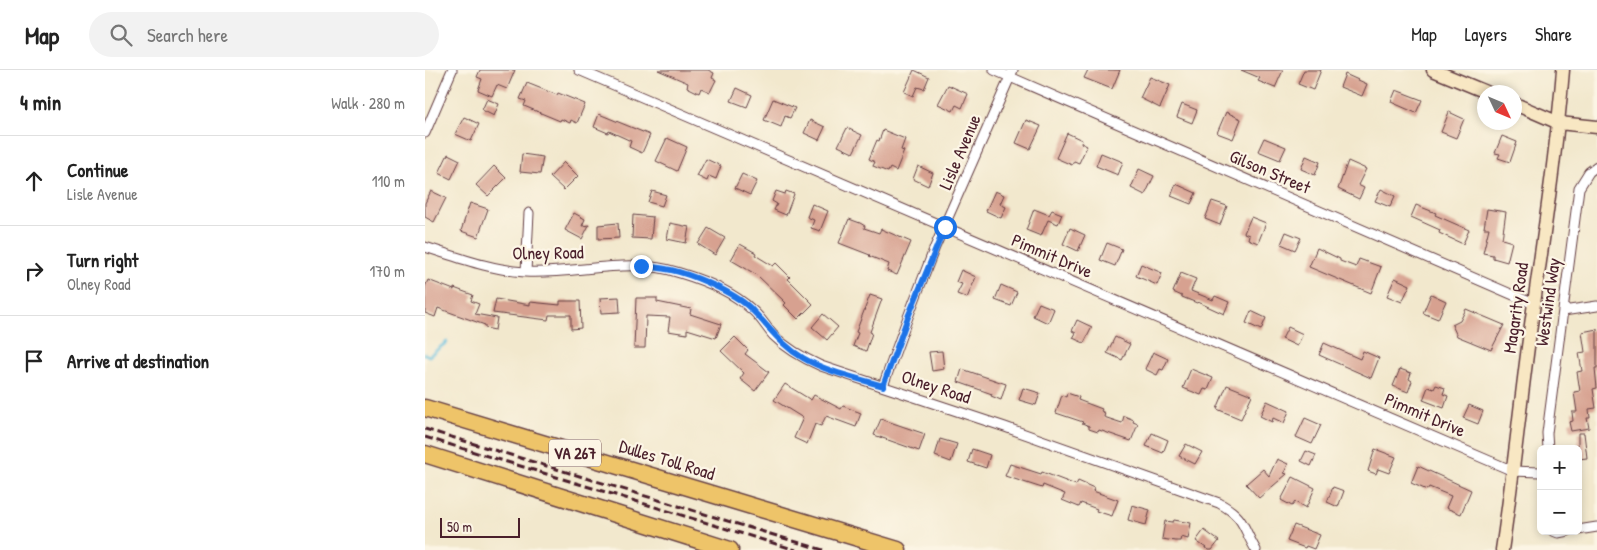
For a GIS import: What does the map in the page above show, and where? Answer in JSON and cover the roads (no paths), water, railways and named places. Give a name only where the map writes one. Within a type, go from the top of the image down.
[{"type":"highway","name":"Dulles Toll Road","points":[[425,408],[898,550]]},
{"type":"highway","name":"VA 267","points":[[425,454],[730,550]]},
{"type":"main road","points":[[1433,70],[1477,88]]},
{"type":"main road","name":"Magarity Road","points":[[1502,550],[1559,123],[1563,70]]},
{"type":"main road","points":[[1522,107],[1559,123],[1597,127]]},
{"type":"street","points":[[425,133],[452,70]]},
{"type":"street","name":"Pimmit Drive","points":[[579,70],[1513,471]]},
{"type":"street","name":"Gilson Street","points":[[994,70],[1011,74],[1534,304]]},
{"type":"street","name":"Lisle Avenue","points":[[883,386],[908,317],[1011,74]]},
{"type":"street","name":"Westwind Way","points":[[1548,445],[1547,433],[1579,188],[1589,172],[1597,166]]},
{"type":"street","points":[[526,272],[529,213]]},
{"type":"street","name":"Olney Road","points":[[425,247],[495,268],[526,272],[641,266],[680,272],[740,300],[753,310],[774,336],[788,348],[803,358],[821,366],[1042,440],[1219,503],[1239,517],[1246,527],[1256,550]]},
{"type":"street","points":[[1563,311],[1597,306]]},
{"type":"street","points":[[1513,471],[1537,472]]},
{"type":"street","points":[[1582,529],[1597,527]]},
{"type":"waterway","points":[[425,354],[429,356],[447,342]]},
{"type":"railway","points":[[425,429],[823,550]]},
{"type":"railway","points":[[425,437],[796,550]]}]
